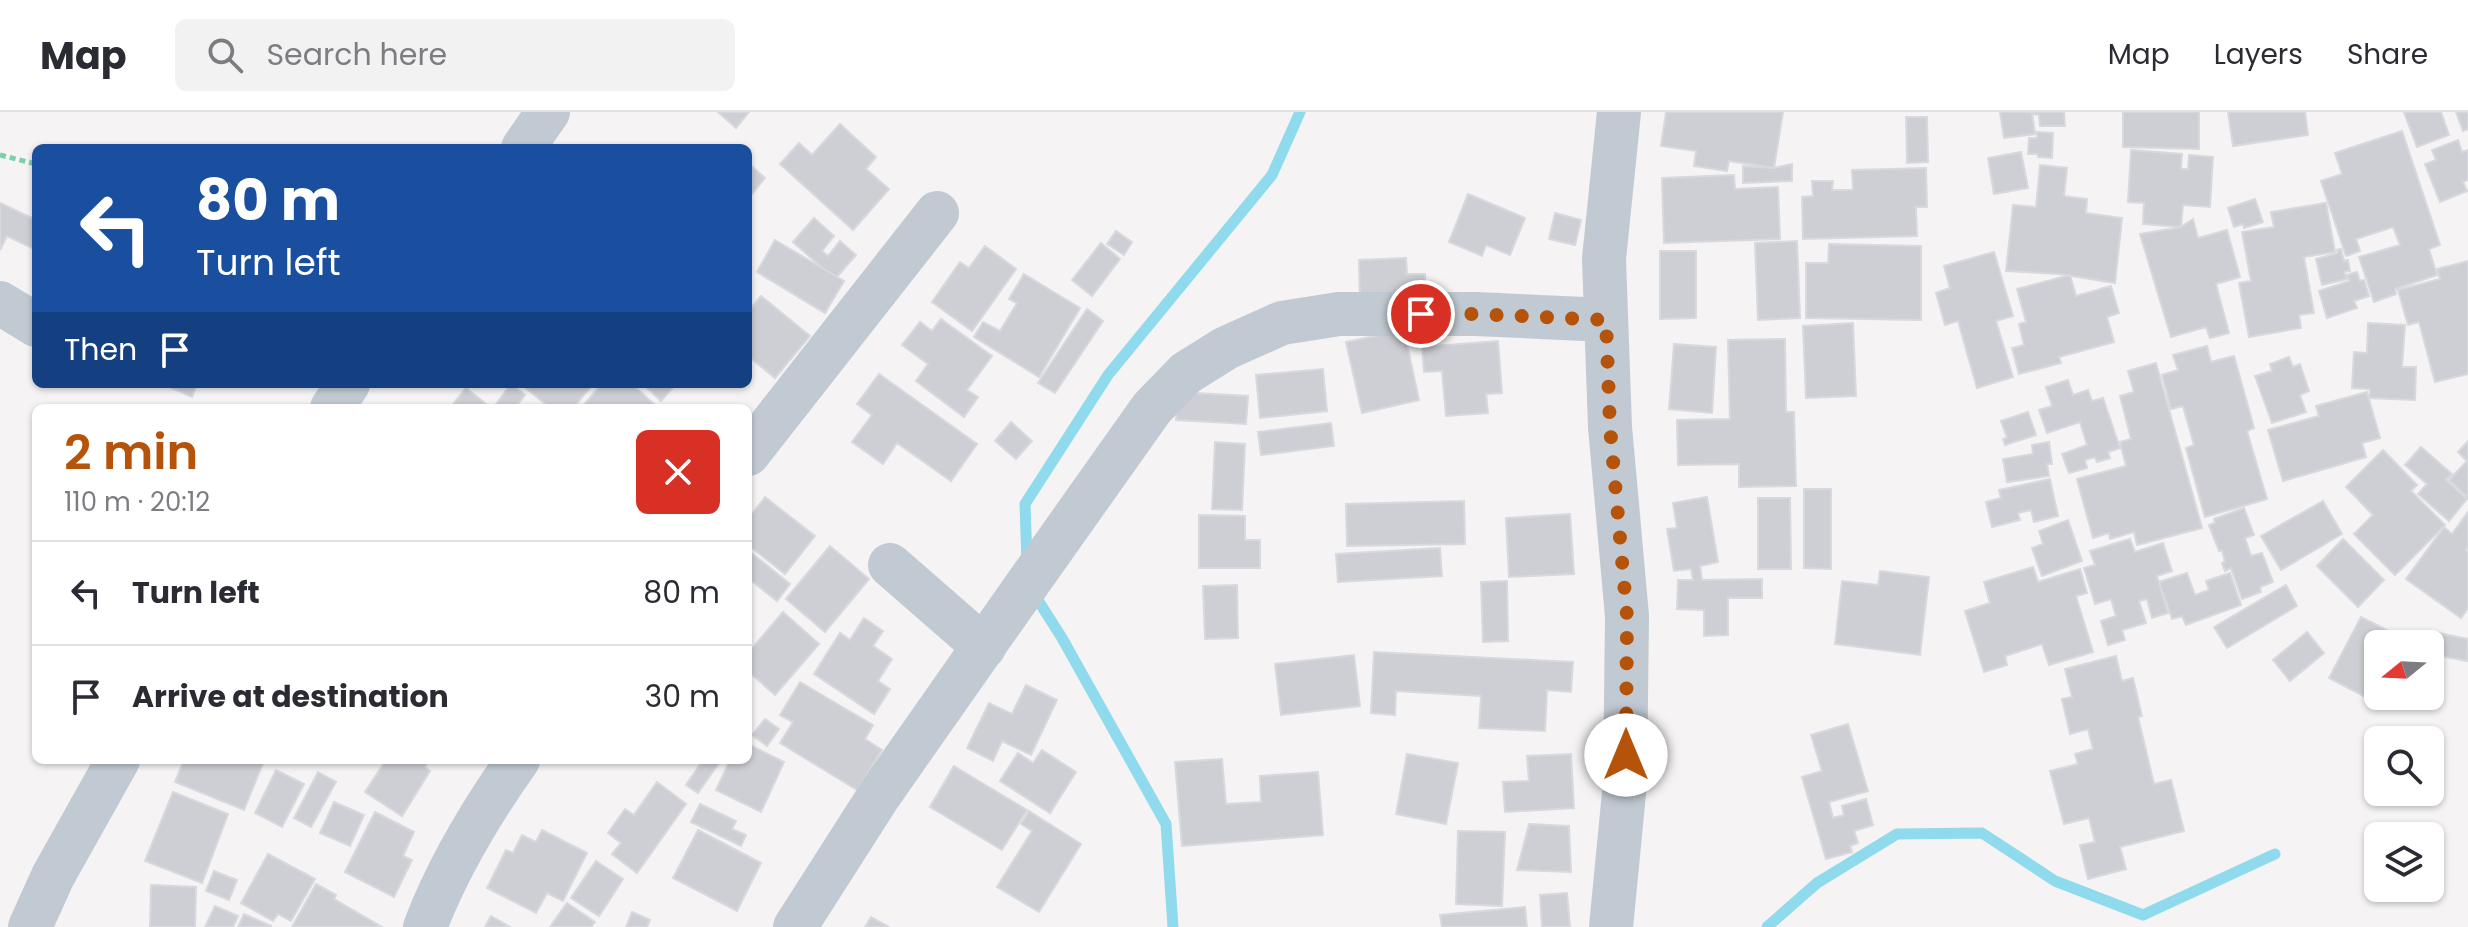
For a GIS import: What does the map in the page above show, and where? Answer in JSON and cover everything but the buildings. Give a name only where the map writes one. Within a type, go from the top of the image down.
[{"type":"street","points":[[526,144],[548,112]]},
{"type":"street","points":[[1611,927],[1625,783],[1627,616],[1610,427],[1604,259],[1619,112]]},
{"type":"street","points":[[752,449],[937,213]]},
{"type":"street","points":[[0,303],[32,323]]},
{"type":"street","points":[[795,927],[880,794],[1152,408],[1186,373],[1226,348],[1282,323],[1339,314],[1476,314],[1606,320]]},
{"type":"street","points":[[890,565],[984,647]]},
{"type":"street","points":[[30,927],[53,876],[116,764]]},
{"type":"street","points":[[425,927],[481,813],[515,764]]},
{"type":"path","points":[[0,155],[32,163]]},
{"type":"waterway","points":[[1027,562],[1025,504],[1108,375],[1272,175],[1300,112]]},
{"type":"waterway","points":[[1034,594],[1166,824],[1173,927]]},
{"type":"waterway","points":[[1767,927],[1817,883],[1897,834],[1982,833],[2055,881],[2143,915],[2275,854]]},
{"type":"route","points":[[1421,314],[1606,320],[1610,427],[1627,616],[1626,755]]}]
